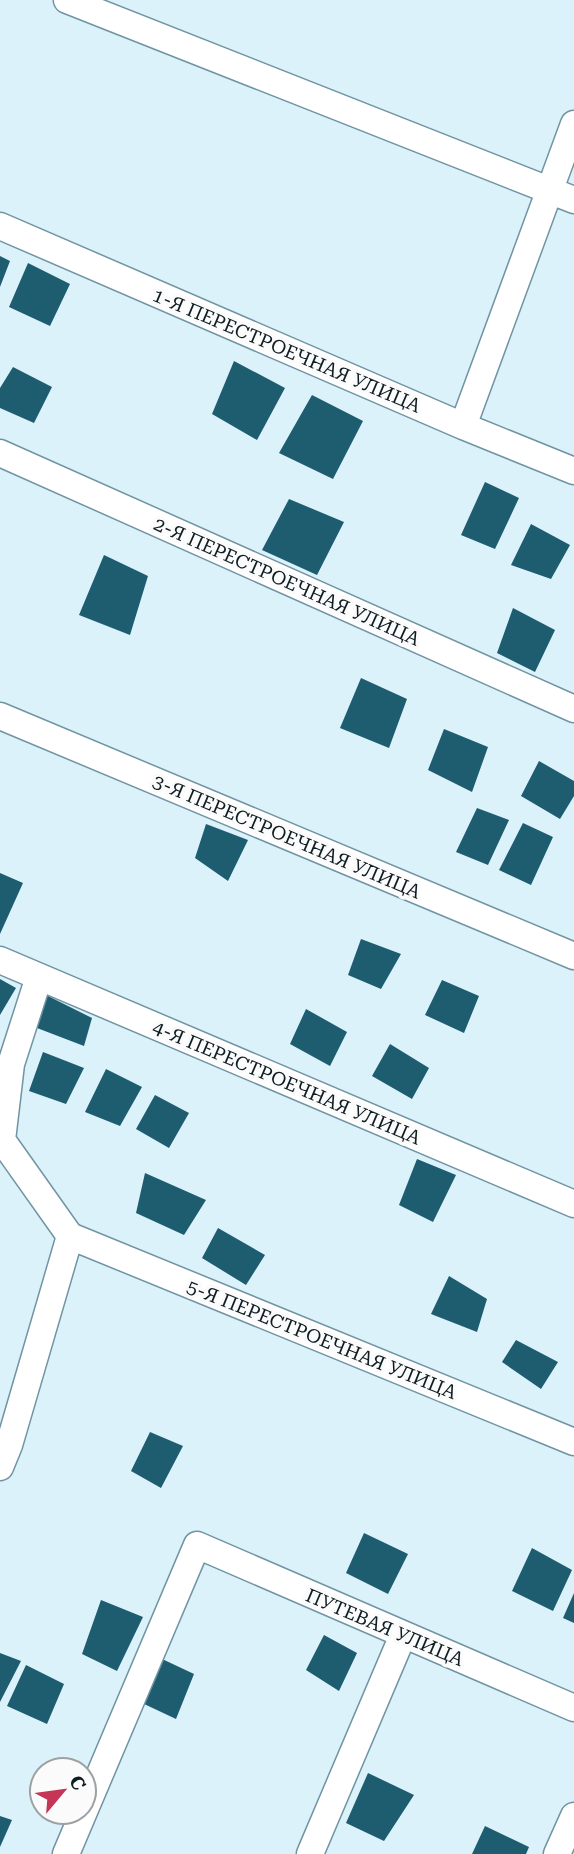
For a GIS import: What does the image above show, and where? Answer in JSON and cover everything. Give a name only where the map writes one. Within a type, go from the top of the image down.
[{"type":"street","points":[[67,0],[574,200]]},
{"type":"street","points":[[463,426],[574,124]]},
{"type":"street","name":"1-Я ПЕРЕСТРОЕЧНАЯ УЛИЦА","points":[[0,226],[463,426],[574,471]]},
{"type":"street","name":"2-Я ПЕРЕСТРОЕЧНАЯ УЛИЦА","points":[[0,453],[574,709]]},
{"type":"street","name":"3-Я ПЕРЕСТРОЕЧНАЯ УЛИЦА","points":[[0,716],[574,956]]},
{"type":"street","name":"4-Я ПЕРЕСТРОЕЧНАЯ УЛИЦА","points":[[0,960],[574,1203]]},
{"type":"street","points":[[3,1452],[70,1236],[1,1140],[11,1064],[39,977]]},
{"type":"street","name":"5-Я ПЕРЕСТРОЕЧНАЯ УЛИЦА","points":[[70,1236],[574,1442]]},
{"type":"street","name":"ПУТЕВАЯ УЛИЦА","points":[[66,1854],[197,1545],[574,1708]]},
{"type":"street","points":[[310,1854],[403,1635]]},
{"type":"street","points":[[558,1854],[574,1816]]},
{"type":"building","points":[[0,256],[10,261],[0,287]]},
{"type":"building","points":[[28,263],[70,284],[50,326],[9,307]]},
{"type":"building","points":[[234,361],[285,388],[257,440],[212,414]]},
{"type":"building","points":[[13,367],[52,387],[34,423],[0,408],[0,388]]},
{"type":"building","points":[[312,395],[363,421],[333,479],[279,453]]},
{"type":"building","points":[[485,482],[519,498],[495,549],[461,535]]},
{"type":"building","points":[[289,499],[344,522],[317,575],[262,550]]},
{"type":"building","points":[[531,524],[570,545],[551,579],[511,565]]},
{"type":"building","points":[[104,555],[148,576],[130,635],[79,615]]},
{"type":"building","points":[[513,608],[555,630],[535,672],[497,653]]},
{"type":"building","points":[[361,678],[407,699],[389,748],[340,728]]},
{"type":"building","points":[[444,729],[488,747],[472,792],[428,770]]},
{"type":"building","points":[[539,761],[574,781],[574,796],[560,819],[521,796]]},
{"type":"building","points":[[477,808],[509,820],[488,865],[456,852]]},
{"type":"building","points":[[523,823],[553,837],[531,885],[499,870]]},
{"type":"building","points":[[206,824],[248,840],[228,881],[195,858]]},
{"type":"building","points":[[0,873],[23,883],[0,934]]},
{"type":"building","points":[[361,939],[401,954],[381,989],[348,975]]},
{"type":"building","points":[[0,979],[16,988],[0,1015]]},
{"type":"building","points":[[442,980],[479,996],[464,1033],[425,1015]]},
{"type":"building","points":[[46,995],[92,1018],[84,1046],[37,1028]]},
{"type":"building","points":[[306,1009],[347,1032],[330,1066],[290,1044]]},
{"type":"building","points":[[390,1044],[429,1068],[412,1099],[372,1076]]},
{"type":"building","points":[[43,1052],[84,1068],[66,1104],[29,1091]]},
{"type":"building","points":[[106,1069],[142,1087],[120,1126],[85,1112]]},
{"type":"building","points":[[155,1095],[189,1113],[169,1148],[136,1129]]},
{"type":"building","points":[[417,1159],[456,1175],[433,1222],[399,1205]]},
{"type":"building","points":[[145,1173],[206,1200],[184,1235],[136,1213]]},
{"type":"building","points":[[218,1228],[265,1255],[246,1285],[202,1258]]},
{"type":"building","points":[[449,1276],[487,1299],[477,1332],[431,1314]]},
{"type":"building","points":[[516,1340],[558,1362],[541,1389],[502,1362]]},
{"type":"building","points":[[150,1432],[183,1446],[161,1488],[131,1471]]},
{"type":"building","points":[[364,1533],[408,1554],[388,1594],[346,1573]]},
{"type":"building","points":[[532,1548],[572,1570],[553,1611],[512,1591]]},
{"type":"building","points":[[574,1593],[574,1623],[563,1618]]},
{"type":"building","points":[[101,1600],[143,1617],[117,1671],[82,1654]]},
{"type":"building","points":[[324,1635],[357,1653],[339,1691],[306,1670]]},
{"type":"building","points":[[0,1653],[21,1661],[0,1702]]},
{"type":"building","points":[[160,1658],[194,1674],[176,1719],[142,1703]]},
{"type":"building","points":[[26,1665],[64,1684],[47,1724],[7,1706]]},
{"type":"building","points":[[368,1773],[414,1795],[384,1841],[346,1823]]},
{"type":"building","points":[[0,1816],[12,1820],[0,1847]]},
{"type":"building","points":[[485,1826],[529,1847],[526,1854],[472,1854]]}]
